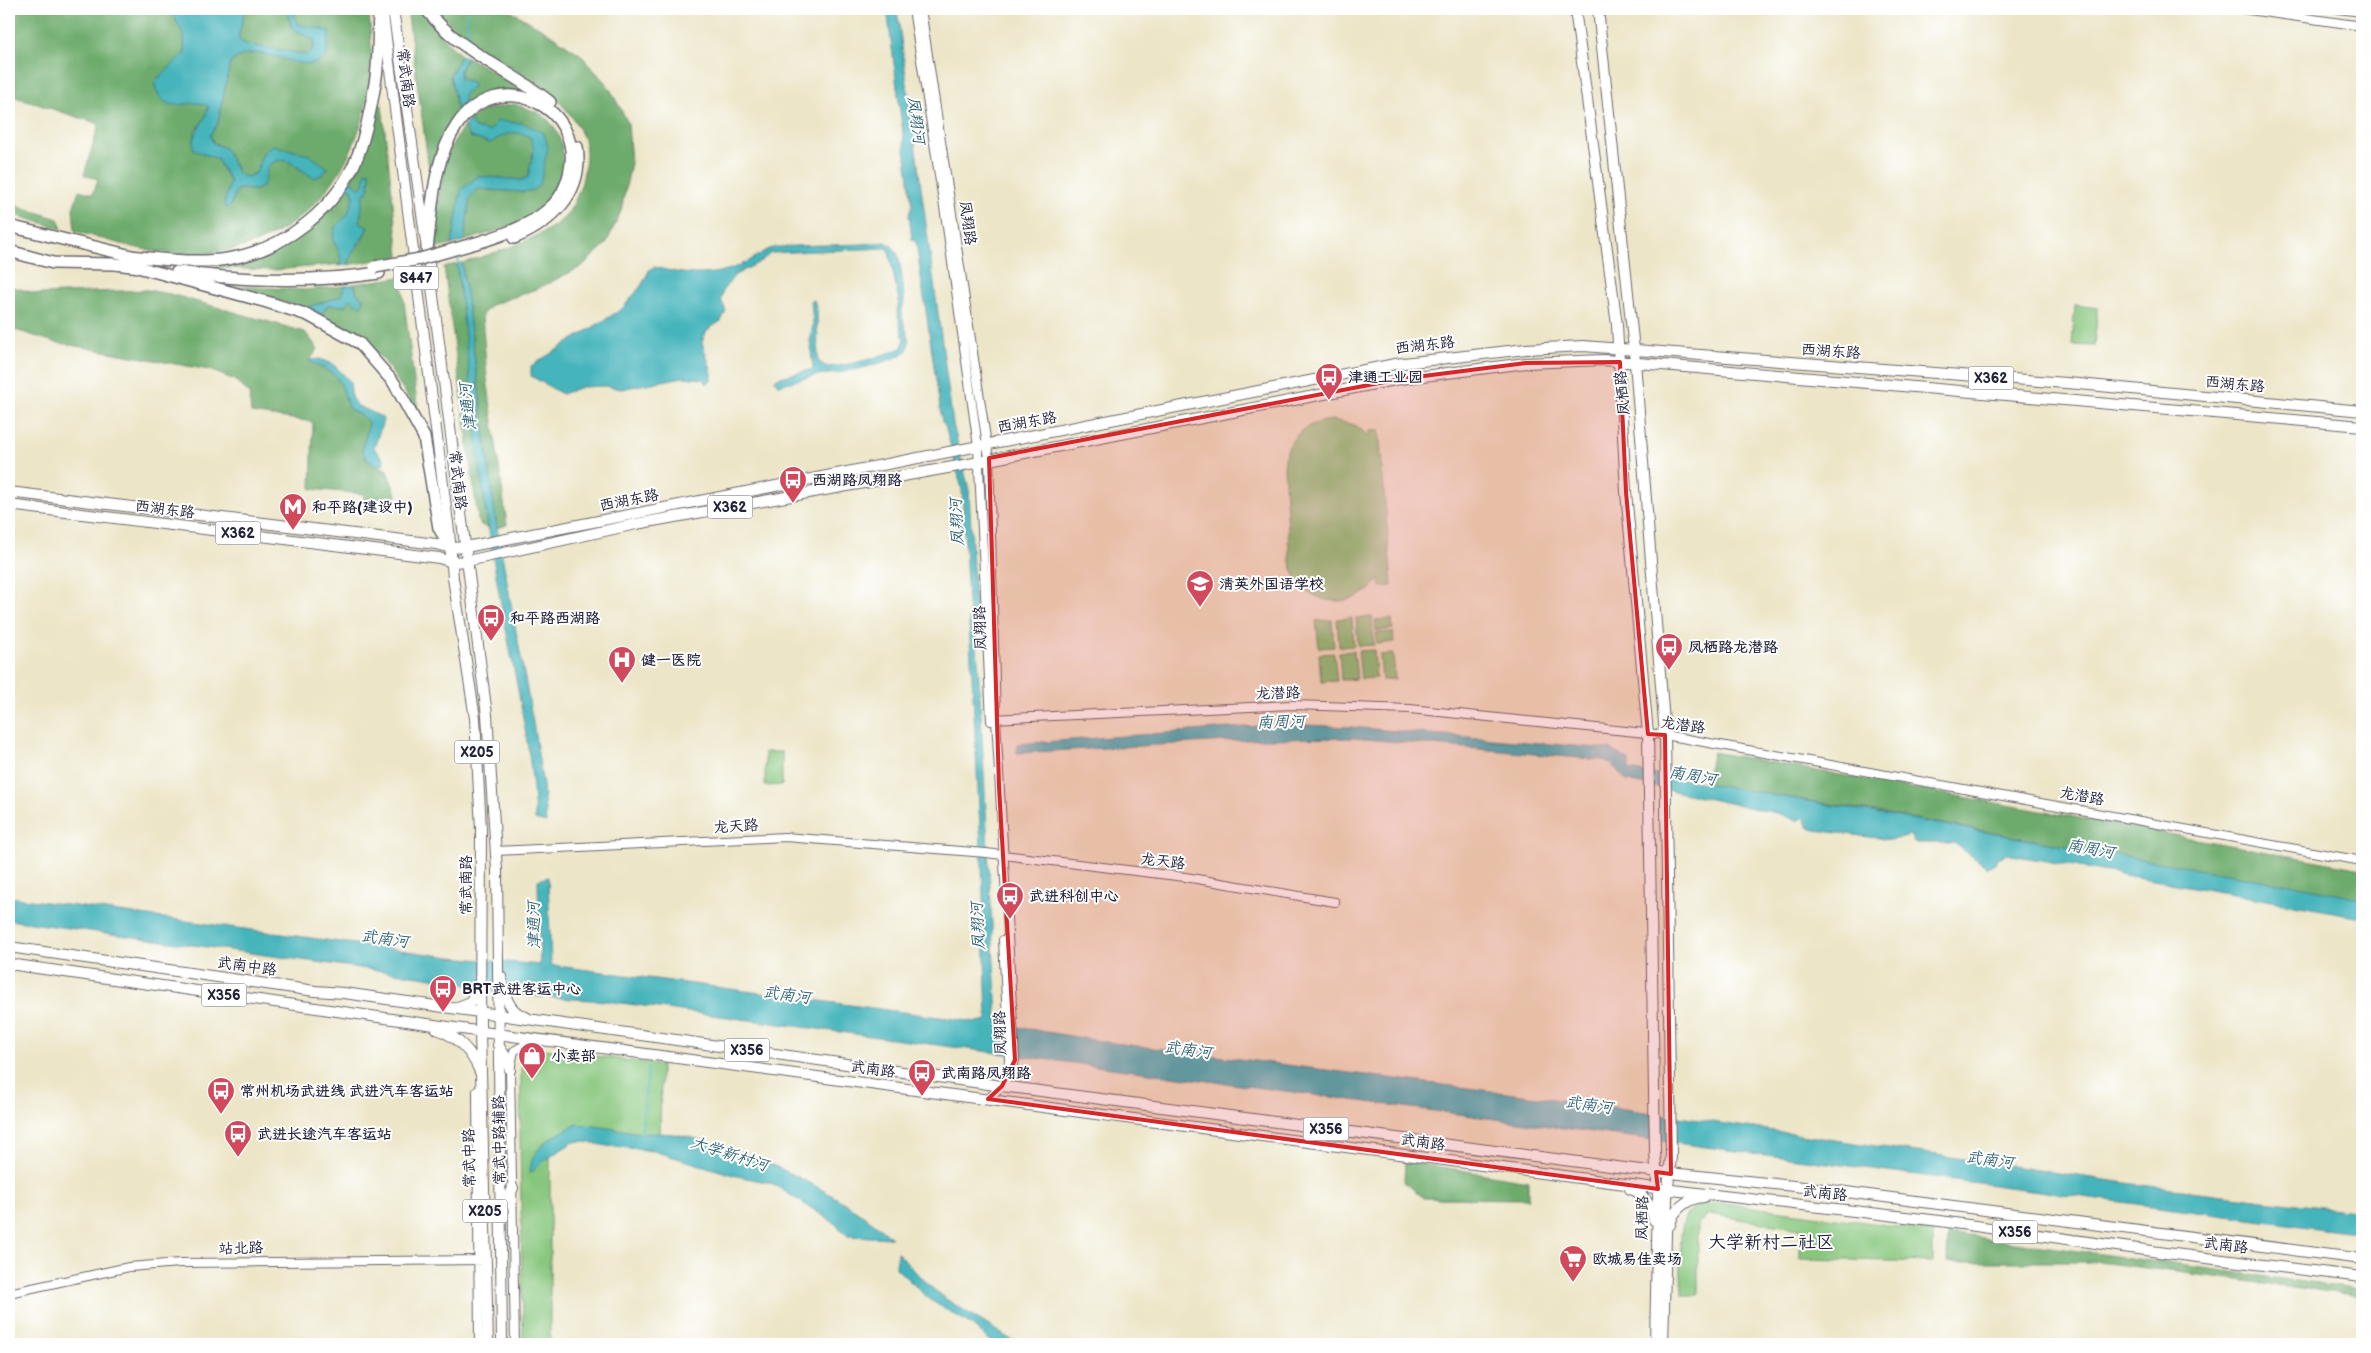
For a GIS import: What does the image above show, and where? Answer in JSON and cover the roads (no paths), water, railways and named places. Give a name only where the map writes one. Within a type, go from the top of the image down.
[{"type":"highway","points":[[9,251],[60,264],[202,261],[242,257],[279,242],[306,225],[345,179],[357,155],[366,128],[376,76],[381,9]]},
{"type":"highway","points":[[131,261],[228,279],[272,281],[344,278],[377,270],[439,262],[528,232],[540,226],[559,209],[574,184],[579,162],[577,144],[567,121],[558,109],[518,79],[468,50],[426,9]]},
{"type":"highway","points":[[427,249],[438,172],[444,151],[456,125],[471,108],[481,102],[500,96],[526,97],[537,101],[554,115],[566,133],[571,156],[567,182],[553,205],[533,220],[485,245]]},
{"type":"highway","points":[[9,226],[308,315],[359,343],[394,383],[424,437],[439,528],[451,548]]},
{"type":"main road","name":"常武南路","points":[[381,9],[452,562],[475,718],[481,830],[481,957],[479,992]]},
{"type":"main road","name":"常武南路","points":[[394,9],[466,547]]},
{"type":"main road","name":"凤栖路","points":[[1575,9],[1612,274],[1620,362],[1626,492],[1648,734],[1655,1152],[1656,1172],[1663,1189],[1655,1344]]},
{"type":"main road","name":"凤栖路","points":[[1598,9],[1634,350],[1665,735],[1672,1156],[1671,1174],[1663,1189]]},
{"type":"main road","name":"西湖东路","points":[[466,547],[1396,364],[1526,349],[1583,346],[1619,348],[2079,384],[2362,411]]},
{"type":"main road","name":"西湖东路","points":[[9,505],[439,558],[452,562],[467,561],[507,554],[636,524],[1188,422],[1400,379],[1526,363],[1634,363],[2362,426]]},
{"type":"main road","name":"西湖东路","points":[[9,492],[426,543],[451,548]]},
{"type":"main road","name":"X362","points":[[451,548],[466,547]]},
{"type":"main road","name":"X205","points":[[466,547],[467,561]]},
{"type":"main road","name":"常武南路","points":[[467,561],[487,715],[496,851],[496,959],[501,996]]},
{"type":"main road","name":"武南中路","points":[[9,947],[315,992],[344,993],[481,1013]]},
{"type":"main road","name":"武南中路","points":[[9,964],[480,1032]]},
{"type":"main road","name":"X205","points":[[479,992],[480,1032]]},
{"type":"main road","points":[[448,1008],[462,1007],[471,1002],[479,992]]},
{"type":"main road","name":"X205","points":[[498,1039],[497,1015],[501,996]]},
{"type":"main road","points":[[501,996],[518,1014],[547,1022]]},
{"type":"main road","name":"武南路","points":[[481,1013],[999,1086],[1671,1174],[1734,1178],[1823,1189],[2362,1260]]},
{"type":"main road","points":[[420,1022],[448,1033],[460,1041],[478,1065],[482,1078]]},
{"type":"main road","name":"武南路","points":[[480,1032],[498,1039],[536,1039],[1604,1182],[1940,1221],[2166,1253],[2362,1277]]},
{"type":"main road","name":"常武中路","points":[[480,1032],[482,1078],[482,1260],[488,1344]]},
{"type":"main road","points":[[498,1039],[510,1070]]},
{"type":"main road","name":"常武中路","points":[[498,1039],[502,1344]]},
{"type":"main road","points":[[1604,1182],[1639,1191],[1649,1204],[1661,1245]]},
{"type":"main road","points":[[500,1213],[513,1188]]},
{"type":"main road","points":[[1661,1245],[1672,1216],[1684,1203],[1700,1197],[1722,1196]]},
{"type":"main road","name":"凤栖路","points":[[1661,1245],[1663,1344]]},
{"type":"street","name":"凤翔路","points":[[913,9],[982,445]]},
{"type":"street","name":"凤翔路","points":[[921,9],[984,460],[993,719],[1010,1017],[1011,1069],[988,1099]]},
{"type":"street","points":[[2242,9],[2362,26]]},
{"type":"street","points":[[2338,9],[2362,12]]},
{"type":"street","name":"龙潜路","points":[[993,719],[1293,705],[1410,709],[1665,735],[2362,861]]},
{"type":"street","name":"龙天路","points":[[496,851],[785,837],[986,853],[1185,877],[1335,902]]},
{"type":"street","name":"常武中路辅路","points":[[479,1344],[482,1260],[478,1065],[480,1032]]},
{"type":"street","name":"常武中路辅路","points":[[515,1344],[510,1070],[514,1051],[536,1039]]},
{"type":"street","name":"站北路","points":[[9,1293],[130,1267],[180,1263],[482,1260]]},
{"type":"water","points":[[170,9],[245,9],[238,39],[245,44],[308,55],[313,49],[315,41],[292,28],[288,15],[290,9],[295,9],[294,17],[298,24],[330,31],[326,56],[316,63],[306,64],[274,56],[251,53],[240,56],[230,63],[218,123],[210,135],[213,143],[225,148],[238,174],[247,177],[256,173],[263,153],[273,145],[309,155],[328,168],[322,175],[314,178],[291,163],[286,161],[275,162],[268,166],[264,184],[257,190],[237,189],[231,205],[226,208],[224,205],[230,181],[217,159],[194,150],[194,138],[205,118],[208,106],[200,103],[170,104],[164,101],[158,94],[154,82],[185,53],[184,35]]},
{"type":"water","name":"武南河","points":[[887,9],[897,9],[953,424],[969,490],[997,1019],[1000,1024],[1106,1042],[1577,1102],[2133,1184],[2362,1212],[2362,1234],[606,1001],[526,996],[426,977],[9,920],[9,897],[451,957],[540,965],[538,880],[548,877],[551,965],[977,1022],[987,1020],[982,865],[962,489],[945,425],[942,422],[916,242],[912,239],[909,215],[912,204]]},
{"type":"water","points":[[461,55],[467,57],[460,70],[460,79],[472,82],[473,87],[464,94],[464,107],[458,113],[450,76]]},
{"type":"water","points":[[469,120],[475,128],[490,131],[497,121],[523,123],[544,133],[548,147],[540,184],[533,190],[522,192],[477,189],[470,198],[464,241],[452,245],[461,190],[478,176],[522,180],[528,177],[534,149],[530,137],[519,133],[510,133],[491,143],[470,137],[464,126]]},
{"type":"water","points":[[366,171],[370,172],[369,189],[363,196],[360,223],[368,226],[348,265],[337,266],[342,264],[339,251],[333,240],[335,227],[348,214],[354,196],[351,188],[345,187],[351,180],[360,188],[364,185]]},
{"type":"water","points":[[886,242],[897,253],[900,263],[904,297],[902,318],[909,346],[903,354],[881,363],[839,373],[822,374],[778,385],[775,380],[813,369],[810,341],[813,324],[811,301],[814,300],[817,309],[818,361],[825,366],[840,366],[864,361],[902,347],[904,340],[897,312],[899,301],[889,252],[886,248],[771,253],[760,262],[735,275],[723,290],[721,300],[726,311],[721,321],[707,330],[702,342],[712,373],[712,380],[706,384],[703,379],[683,377],[621,389],[605,386],[582,387],[562,394],[531,376],[531,366],[622,309],[641,286],[650,269],[655,267],[689,274],[711,273],[734,268],[775,247]]},
{"type":"water","points":[[462,263],[497,528],[533,722],[543,785],[546,823],[535,820],[529,757],[489,531],[457,264]]},
{"type":"water","points":[[354,284],[357,294],[364,299],[361,306],[349,299],[345,306],[328,305],[321,315],[305,308],[341,296],[344,286]]},
{"type":"water","points":[[320,359],[333,364],[350,381],[352,399],[358,406],[382,417],[383,421],[374,448],[384,460],[383,465],[375,465],[365,456],[362,449],[369,424],[366,419],[348,408],[338,379],[310,360]]},
{"type":"water","points":[[1285,724],[1350,727],[1610,749],[1629,760],[1629,770],[2336,893],[2362,899],[2362,917],[2006,854],[1997,858],[1995,863],[1987,867],[1954,843],[1914,843],[1910,835],[1892,840],[1815,830],[1808,827],[1803,817],[1797,821],[1780,814],[1627,781],[1610,763],[1602,760],[1353,738],[1263,739],[1017,753],[1017,744]]},
{"type":"water","points":[[577,1124],[641,1133],[674,1134],[734,1150],[763,1161],[820,1188],[846,1204],[892,1238],[848,1236],[833,1222],[771,1183],[737,1176],[650,1150],[607,1146],[582,1141],[573,1142],[541,1163],[530,1174],[531,1164],[539,1149],[552,1137]]},
{"type":"water","points":[[897,1252],[927,1284],[946,1299],[1018,1344],[993,1344],[972,1325],[930,1300],[896,1268]]},
{"type":"waterway","name":"津通河","points":[[467,9],[468,35]]},
{"type":"waterway","name":"津通河","points":[[458,254],[459,264]]},
{"type":"waterway","name":"大学新村河","points":[[641,1135],[648,1068]]},
{"type":"place","name":"津通工业园","points":[[1329,401]]},
{"type":"place","name":"西湖路凤翔路","points":[[793,504]]},
{"type":"place","name":"和平路(建设中)","points":[[293,531]]},
{"type":"place","name":"清英外国语学校","points":[[1200,608]]},
{"type":"place","name":"和平路西湖路","points":[[491,642]]},
{"type":"place","name":"凤栖路龙潜路","points":[[1669,671]]},
{"type":"place","name":"健一医院","points":[[622,684]]},
{"type":"place","name":"武进科创中心","points":[[1010,920]]},
{"type":"place","name":"BRT武进客运中心","points":[[443,1013]]},
{"type":"place","name":"小卖部","points":[[532,1080]]},
{"type":"place","name":"武南路凤翔路","points":[[922,1097]]},
{"type":"place","name":"常州机场武进线 武进汽车客运站","points":[[221,1115]]},
{"type":"place","name":"武进长途汽车客运站","points":[[238,1158]]},
{"type":"place","name":"欧城易佳卖场","points":[[1573,1283]]},
{"type":"district","name":"大学新村二社区","points":[[1771,1242]]},
{"type":"water label","name":"凤翔河","points":[[917,120]]},
{"type":"water label","name":"凤翔河","points":[[956,522]]},
{"type":"water label","name":"南周河","points":[[1281,721]]},
{"type":"water label","name":"南周河","points":[[1693,775]]},
{"type":"water label","name":"南周河","points":[[2091,848]]},
{"type":"water label","name":"凤翔河","points":[[977,926]]}]
